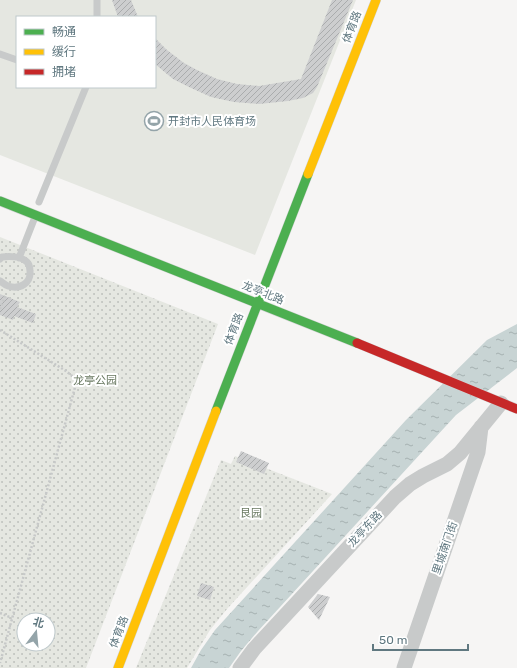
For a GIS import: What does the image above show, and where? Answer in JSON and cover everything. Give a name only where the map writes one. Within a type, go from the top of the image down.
[{"type":"street","name":"体育路","points":[[118,668],[262,291],[376,0]]},
{"type":"street","name":"龙亭北路","points":[[0,201],[517,409]]},
{"type":"street","name":"龙亭东路","points":[[240,668],[254,649],[395,497],[410,484],[447,464],[460,453],[481,427],[496,400]]},
{"type":"street","name":"里城南门街","points":[[404,668],[478,452],[481,427]]},
{"type":"lane","points":[[97,0],[97,16]]},
{"type":"lane","points":[[0,54],[16,60]]},
{"type":"lane","points":[[39,202],[85,88]]},
{"type":"lane","points":[[19,258],[35,215]]},
{"type":"lane","points":[[0,259],[2,257],[11,256],[19,258],[27,262],[30,269],[30,276],[27,283],[19,287],[9,286],[0,281]]},
{"type":"path","points":[[0,309],[9,286]]},
{"type":"path","points":[[0,330],[66,371],[77,380],[0,663]]},
{"type":"path","points":[[0,613],[12,618]]},
{"type":"green space","name":"开封市人民体育场","points":[[0,0],[356,0],[255,255],[0,155]]},
{"type":"green space","name":"龙亭公园","points":[[0,237],[218,324],[86,668],[0,668]]},
{"type":"green space","name":"艮园","points":[[235,456],[332,494],[227,609],[210,630],[187,668],[136,668],[221,460],[231,464]]},
{"type":"water","points":[[517,324],[517,368],[456,415],[258,631],[229,668],[191,668],[215,630],[406,420],[487,340]]},
{"type":"building","points":[[112,0],[131,0],[138,16],[118,16]]},
{"type":"building","points":[[332,0],[353,0],[317,87],[313,93],[303,98],[288,101],[259,104],[234,102],[211,97],[189,87],[173,79],[156,65],[156,39],[184,63],[217,79],[237,84],[259,86],[301,79]]},
{"type":"building","points":[[0,294],[20,302],[17,307],[36,314],[33,323],[14,316],[13,320],[0,315]]},
{"type":"building","points":[[241,451],[269,463],[264,474],[236,462]]},
{"type":"building","points":[[201,583],[214,587],[210,600],[197,596]]},
{"type":"building","points":[[318,594],[330,597],[319,620],[308,607]]},
{"type":"traffic: fast","points":[[216,411],[308,174]]},
{"type":"traffic: fast","points":[[0,201],[357,343]]},
{"type":"traffic: slow","points":[[308,174],[376,0]]},
{"type":"traffic: slow","points":[[118,668],[216,411]]},
{"type":"traffic: jam","points":[[357,343],[517,409]]},
{"type":"place","name":"开封市人民体育场","points":[[154,121]]}]
